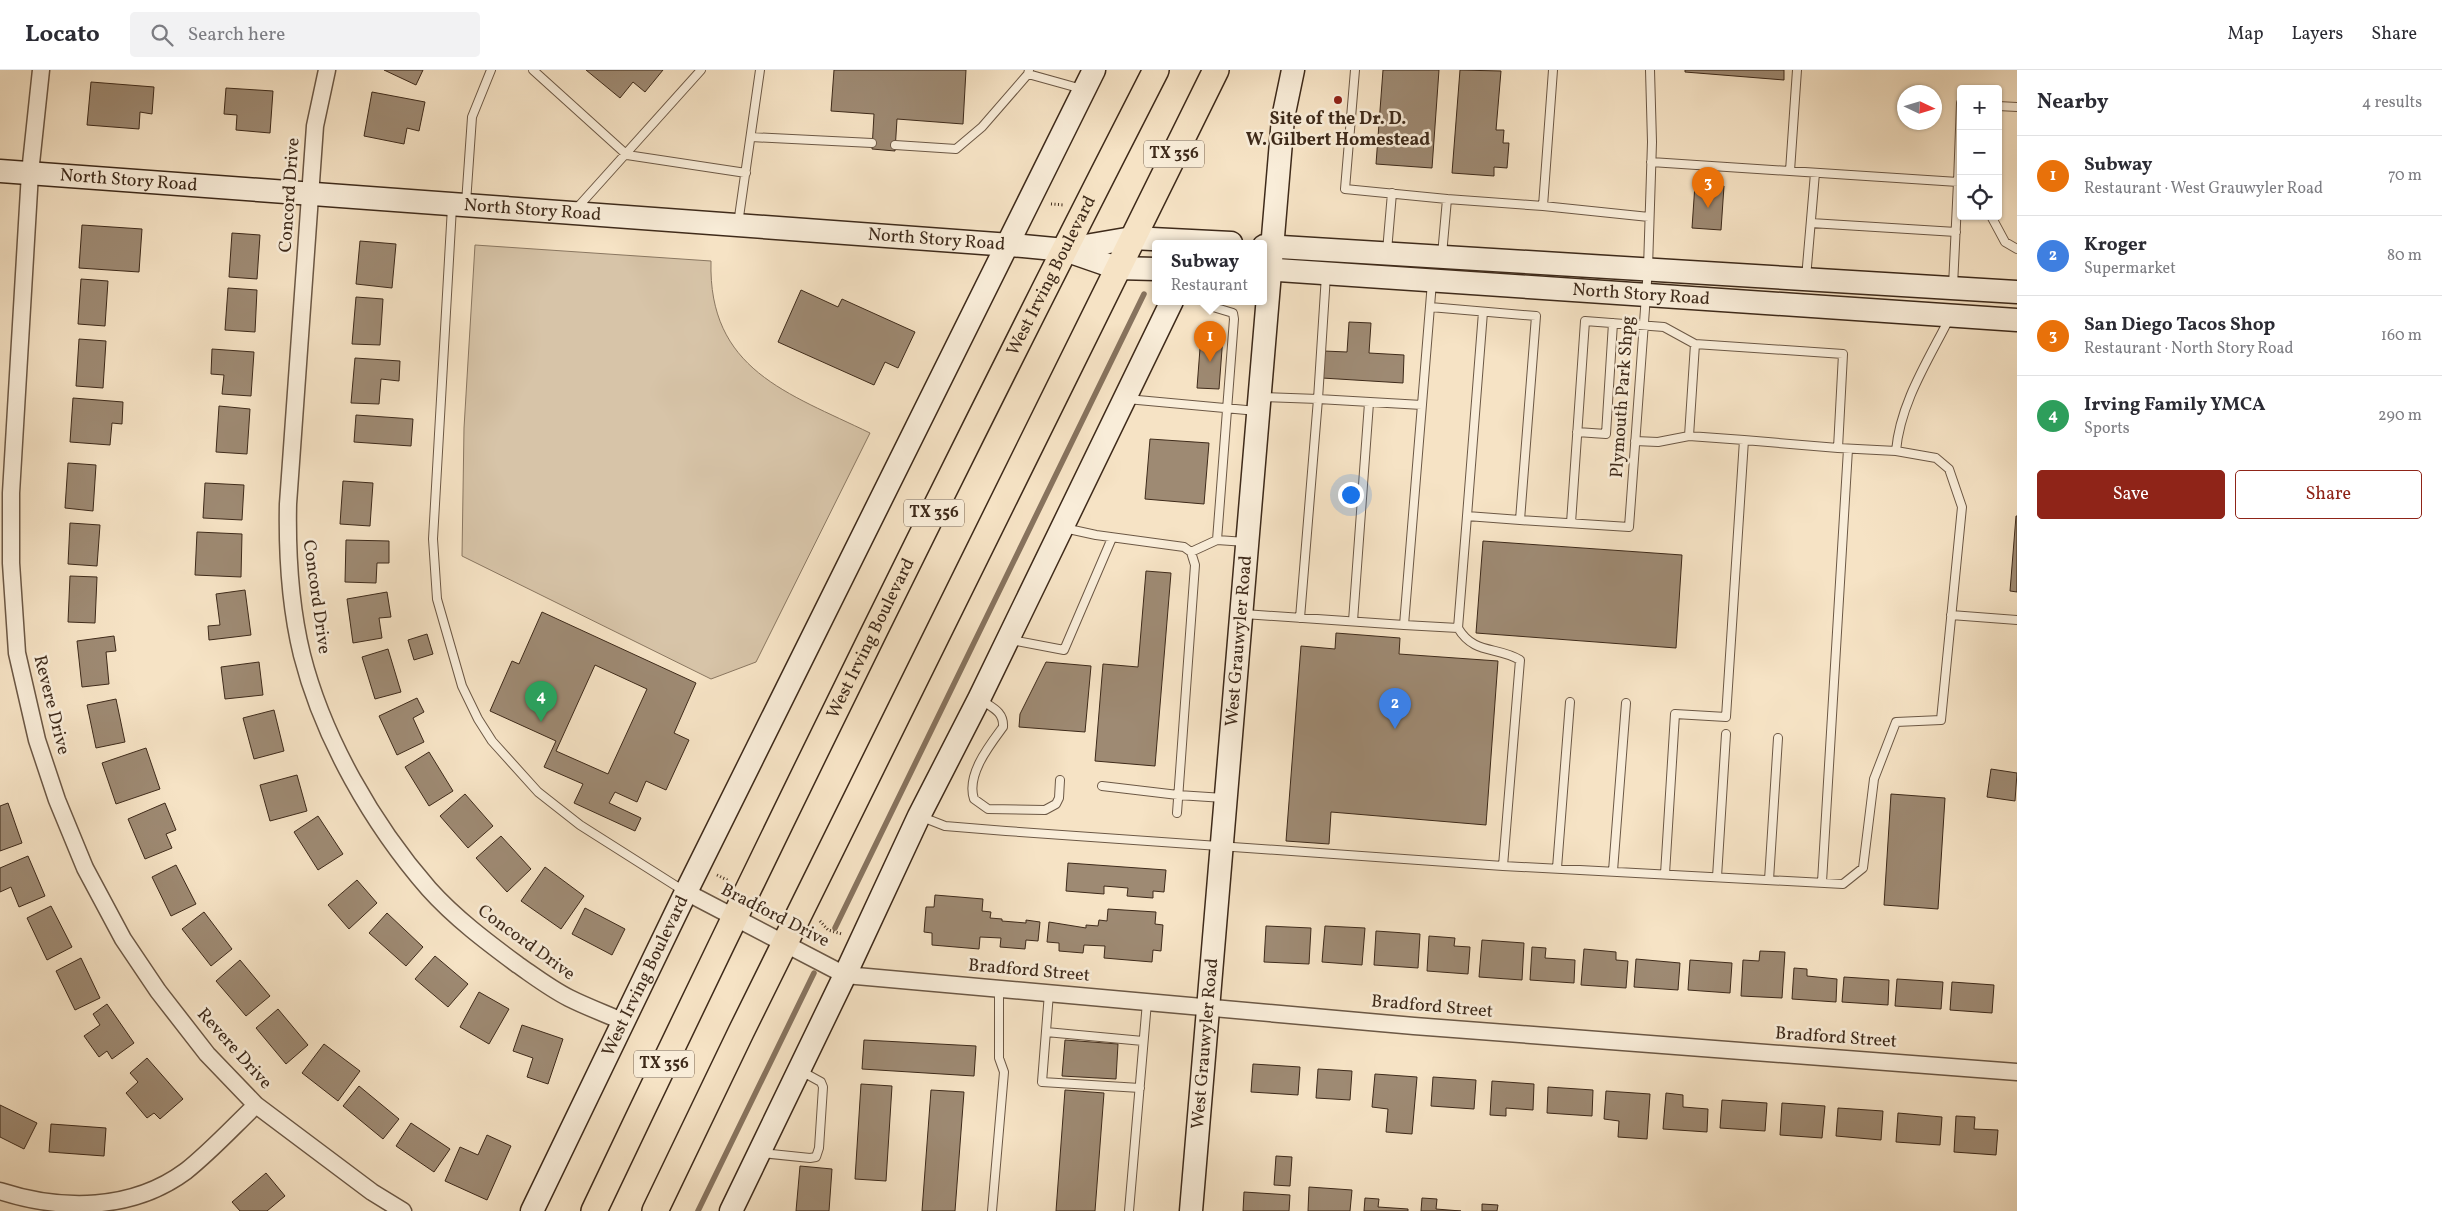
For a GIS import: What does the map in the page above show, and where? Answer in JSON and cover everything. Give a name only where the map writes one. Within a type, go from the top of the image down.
[{"type":"main road","name":"West Irving Boulevard","points":[[594,1211],[734,918],[1064,250],[1156,70]]},
{"type":"main road","name":"TX 356","points":[[655,1211],[785,943],[1216,70]]},
{"type":"main road","name":"West Grauwyler Road","points":[[1267,269],[1283,118],[1293,70]]},
{"type":"main road","name":"West Irving Boulevard","points":[[532,1211],[686,892],[1089,80]]},
{"type":"main road","name":"North Story Road","points":[[0,171],[1007,245],[1064,250],[1117,268],[1152,270]]},
{"type":"main road","name":"North Story Road","points":[[1064,250],[1132,238],[1172,240]]},
{"type":"main road","name":"North Story Road","points":[[1268,246],[2017,292]]},
{"type":"main road","name":"North Story Road","points":[[1267,269],[2017,320]]},
{"type":"main road","points":[[1951,315],[1953,288]]},
{"type":"main road","points":[[731,1211],[845,975],[919,816],[979,699],[1170,305]]},
{"type":"main road","name":"West Grauwyler Road","points":[[1191,1211],[1260,404],[1265,305]]},
{"type":"street","name":"Revere Drive","points":[[41,70],[30,173],[11,502],[11,564],[17,653],[26,699],[57,800],[85,868],[123,939],[158,991],[207,1054],[256,1105],[372,1192],[402,1211]]},
{"type":"street","name":"Concord Drive","points":[[327,70],[315,126],[288,538],[294,613],[302,655],[318,705],[342,760],[389,840],[430,890],[479,936],[526,970],[568,998],[624,1022]]},
{"type":"street","name":"Bradford Drive","points":[[686,892],[845,975]]},
{"type":"street","name":"Bradford Street","points":[[845,975],[1414,1026],[2017,1072]]},
{"type":"street","points":[[0,1191],[42,1202],[74,1206],[108,1205],[145,1195],[185,1172],[256,1105]]},
{"type":"lane","points":[[491,70],[472,117],[459,204],[432,539],[437,600],[462,686],[478,720],[492,741],[538,792],[580,825],[686,892]]},
{"type":"lane","points":[[533,70],[627,155],[746,172]]},
{"type":"lane","points":[[573,213],[627,155],[701,70]]},
{"type":"lane","points":[[738,225],[760,70]]},
{"type":"lane","points":[[1355,70],[1345,189],[1649,217]]},
{"type":"lane","points":[[1543,206],[1553,70]]},
{"type":"lane","name":"Plymouth Park Shpg","points":[[1571,523],[1629,527],[1648,268],[1651,162],[1650,70]]},
{"type":"lane","points":[[1790,171],[1797,70]]},
{"type":"lane","points":[[895,145],[956,149],[982,127],[1029,72],[1089,80]]},
{"type":"lane","points":[[2002,106],[2017,107]]},
{"type":"lane","points":[[1959,175],[1960,130]]},
{"type":"lane","points":[[751,137],[872,143]]},
{"type":"lane","points":[[1651,162],[1957,183]]},
{"type":"lane","points":[[1806,278],[1815,173]]},
{"type":"lane","points":[[1387,253],[1392,193]]},
{"type":"lane","points":[[1442,256],[1447,199]]},
{"type":"lane","points":[[1953,288],[1957,216]]},
{"type":"lane","points":[[1993,220],[2005,242],[2017,249]]},
{"type":"lane","points":[[1811,223],[1956,232]]},
{"type":"lane","points":[[1300,618],[1326,273]]},
{"type":"lane","points":[[1404,625],[1432,280]]},
{"type":"lane","points":[[1213,305],[1213,308],[1233,314],[1234,319],[1217,540]]},
{"type":"lane","points":[[1430,307],[1536,316],[1520,520]]},
{"type":"lane","points":[[1483,312],[1458,628],[1465,640],[1484,650],[1510,654],[1520,660],[1503,866]]},
{"type":"lane","points":[[1896,452],[1899,426],[1912,394],[1951,315]]},
{"type":"lane","points":[[1468,516],[1571,523],[1585,321],[1664,327],[1695,344],[1843,354],[1838,448]]},
{"type":"lane","points":[[1577,432],[1606,434],[1613,323]]},
{"type":"lane","points":[[1689,436],[1695,344]]},
{"type":"lane","points":[[1125,399],[1228,408],[1318,399],[1422,405]]},
{"type":"lane","points":[[1353,621],[1370,403]]},
{"type":"lane","points":[[919,816],[945,826],[1222,847],[1503,866],[1843,884],[1863,868],[1874,779],[1896,722],[1941,720],[1962,506],[1949,469],[1936,458],[1896,452],[1689,436],[1658,442],[1635,441]]},
{"type":"lane","points":[[1665,874],[1675,714],[1726,717],[1744,440]]},
{"type":"lane","points":[[1822,882],[1848,449]]},
{"type":"lane","points":[[1062,528],[1112,538],[1184,547],[1191,552],[1195,565],[1177,813]]},
{"type":"lane","points":[[1008,639],[1064,650],[1112,538]]},
{"type":"lane","points":[[1191,552],[1217,540],[1248,542]]},
{"type":"lane","points":[[1242,614],[1458,628]]},
{"type":"lane","points":[[1951,615],[2017,620]]},
{"type":"lane","points":[[979,699],[998,711],[1003,720],[1002,727],[978,766],[971,786],[974,799],[988,808],[1045,810],[1056,804],[1059,798],[1060,780]]},
{"type":"lane","points":[[1557,868],[1570,702]]},
{"type":"lane","points":[[1612,871],[1626,703]]},
{"type":"lane","points":[[1717,877],[1726,734]]},
{"type":"lane","points":[[1769,880],[1778,738]]},
{"type":"lane","points":[[1102,786],[1178,795],[1226,798]]},
{"type":"lane","points":[[992,1211],[1004,1072],[999,1058],[999,989]]},
{"type":"lane","points":[[1049,993],[1042,1082],[1140,1088]]},
{"type":"lane","points":[[1129,1211],[1147,1002]]},
{"type":"lane","points":[[1046,1032],[1144,1041]]},
{"type":"lane","points":[[759,1153],[816,1157],[819,1148],[823,1087],[821,1082],[799,1070]]},
{"type":"path","points":[[1045,203],[1068,206]]},
{"type":"path","points":[[712,873],[737,884]]},
{"type":"path","points":[[817,918],[828,930],[850,936]]},
{"type":"shaded area","points":[[475,245],[711,261],[714,298],[723,328],[738,353],[759,373],[783,390],[870,433],[756,662],[711,679],[462,556],[464,428]]},
{"type":"building","points":[[384,70],[423,70],[416,85]]},
{"type":"building","points":[[586,70],[663,70],[645,92],[633,82],[620,98]]},
{"type":"building","points":[[834,70],[966,70],[963,124],[897,119],[895,151],[872,149],[874,114],[831,111]]},
{"type":"building","points":[[1383,70],[1439,70],[1432,168],[1376,164]]},
{"type":"building","points":[[1460,70],[1501,71],[1496,130],[1504,130],[1503,143],[1509,143],[1507,168],[1494,167],[1494,176],[1452,173]]},
{"type":"building","points":[[1685,70],[1784,70],[1784,80],[1685,72]]},
{"type":"building","points":[[91,82],[154,87],[152,114],[140,112],[139,129],[87,125]]},
{"type":"building","points":[[226,88],[273,91],[270,133],[236,130],[237,115],[224,114]]},
{"type":"building","points":[[372,92],[425,102],[419,131],[407,128],[404,144],[364,136]]},
{"type":"building","points":[[1695,184],[1724,186],[1721,230],[1692,228]]},
{"type":"building","points":[[82,225],[142,229],[139,272],[79,268]]},
{"type":"building","points":[[232,233],[260,235],[257,279],[229,277]]},
{"type":"building","points":[[360,241],[396,244],[392,288],[356,284]]},
{"type":"building","points":[[81,279],[108,281],[105,326],[78,324]]},
{"type":"building","points":[[228,288],[257,290],[255,332],[225,330]]},
{"type":"building","points":[[801,290],[838,307],[842,299],[915,332],[898,368],[885,362],[874,385],[778,342]]},
{"type":"building","points":[[356,297],[383,299],[380,345],[352,344]]},
{"type":"building","points":[[1349,322],[1371,323],[1369,353],[1404,355],[1403,383],[1322,378],[1324,351],[1347,352]]},
{"type":"building","points":[[1201,335],[1223,336],[1219,389],[1197,388]]},
{"type":"building","points":[[79,339],[106,341],[103,388],[76,386]]},
{"type":"building","points":[[212,349],[254,352],[251,396],[222,394],[224,375],[211,374]]},
{"type":"building","points":[[355,358],[400,361],[399,381],[381,379],[379,404],[351,403]]},
{"type":"building","points":[[73,398],[123,402],[122,424],[112,423],[110,445],[70,442]]},
{"type":"building","points":[[219,406],[250,409],[247,454],[216,452]]},
{"type":"building","points":[[356,415],[413,419],[411,446],[354,442]]},
{"type":"building","points":[[1150,439],[1209,443],[1204,504],[1145,499]]},
{"type":"building","points":[[68,463],[96,465],[93,511],[65,508]]},
{"type":"building","points":[[343,481],[373,483],[370,526],[340,524]]},
{"type":"building","points":[[205,483],[244,485],[242,520],[203,518]]},
{"type":"building","points":[[2017,516],[2017,592],[2010,591]]},
{"type":"building","points":[[70,523],[100,525],[97,566],[68,564]]},
{"type":"building","points":[[197,532],[242,534],[241,577],[195,575]]},
{"type":"building","points":[[346,540],[389,541],[389,563],[377,563],[376,583],[345,582]]},
{"type":"building","points":[[1483,541],[1682,555],[1676,648],[1476,633]]},
{"type":"building","points":[[1146,571],[1171,573],[1155,766],[1095,761],[1103,664],[1138,667]]},
{"type":"building","points":[[70,576],[97,577],[95,623],[68,622]]},
{"type":"building","points":[[245,590],[251,635],[209,640],[208,626],[220,625],[216,594]]},
{"type":"building","points":[[387,592],[391,617],[379,618],[382,638],[353,643],[347,599]]},
{"type":"building","points":[[542,612],[696,683],[674,733],[689,740],[666,790],[646,781],[637,802],[615,792],[609,803],[641,818],[635,831],[574,803],[583,784],[544,767],[556,741],[490,711],[512,661],[519,664]],"holes":[[[595,665],[647,689],[608,774],[556,751]]]},
{"type":"building","points":[[1336,633],[1400,638],[1399,654],[1498,661],[1486,825],[1331,812],[1329,844],[1286,841],[1301,646],[1335,649]]},
{"type":"building","points":[[427,634],[433,654],[414,660],[408,640]]},
{"type":"building","points":[[114,636],[116,651],[106,652],[109,684],[82,687],[77,641]]},
{"type":"building","points":[[388,649],[401,692],[375,699],[362,657]]},
{"type":"building","points":[[259,662],[263,695],[225,699],[221,667]]},
{"type":"building","points":[[1046,662],[1091,666],[1085,732],[1019,727],[1020,714]]},
{"type":"building","points":[[417,698],[424,712],[413,718],[424,742],[397,755],[379,716]]},
{"type":"building","points":[[116,699],[125,742],[96,748],[87,705]]},
{"type":"building","points":[[274,710],[284,751],[254,759],[243,718]]},
{"type":"building","points":[[146,748],[160,789],[116,804],[102,763]]},
{"type":"building","points":[[429,752],[453,791],[429,806],[405,767]]},
{"type":"building","points":[[1991,769],[2017,773],[2015,801],[1987,797]]},
{"type":"building","points":[[297,775],[307,811],[270,821],[260,785]]},
{"type":"building","points":[[465,794],[493,826],[468,848],[440,816]]},
{"type":"building","points":[[1891,794],[1945,798],[1938,909],[1884,905]]},
{"type":"building","points":[[8,803],[22,843],[0,851],[0,806]]},
{"type":"building","points":[[165,803],[176,830],[166,834],[172,848],[145,859],[128,819]]},
{"type":"building","points":[[318,816],[343,854],[318,870],[294,832]]},
{"type":"building","points":[[501,836],[531,869],[507,892],[476,858]]},
{"type":"building","points":[[28,856],[45,896],[19,907],[11,887],[0,892],[0,868]]},
{"type":"building","points":[[1068,863],[1166,870],[1164,892],[1153,891],[1153,898],[1127,896],[1128,888],[1104,886],[1104,894],[1066,891]]},
{"type":"building","points":[[176,865],[196,904],[171,916],[152,877]]},
{"type":"building","points":[[545,867],[584,896],[561,929],[521,901]]},
{"type":"building","points":[[357,880],[377,903],[349,929],[328,905]]},
{"type":"building","points":[[935,895],[983,899],[982,911],[991,912],[990,918],[1026,923],[1026,920],[1040,922],[1038,941],[1026,940],[1025,949],[1000,947],[1001,938],[980,937],[979,949],[932,945],[932,933],[924,932],[926,907],[934,907]]},
{"type":"building","points":[[51,906],[72,947],[47,960],[27,918]]},
{"type":"building","points":[[585,908],[625,929],[612,955],[572,934]]},
{"type":"building","points":[[1108,909],[1156,912],[1155,924],[1163,925],[1161,951],[1153,950],[1152,962],[1104,958],[1105,946],[1084,945],[1083,953],[1059,951],[1059,943],[1047,942],[1049,922],[1086,928],[1086,925],[1098,926],[1099,920],[1107,921]]},
{"type":"building","points":[[204,912],[232,949],[211,966],[182,929]]},
{"type":"building","points":[[387,913],[423,947],[406,966],[369,933]]},
{"type":"building","points":[[1266,926],[1311,928],[1309,964],[1264,962]]},
{"type":"building","points":[[1325,926],[1365,928],[1362,965],[1322,962]]},
{"type":"building","points":[[1376,931],[1420,934],[1418,968],[1374,965]]},
{"type":"building","points":[[1429,936],[1455,938],[1454,946],[1470,947],[1468,974],[1427,971]]},
{"type":"building","points":[[1482,940],[1524,943],[1522,980],[1479,977]]},
{"type":"building","points":[[1532,947],[1546,948],[1545,958],[1575,960],[1574,983],[1530,980]]},
{"type":"building","points":[[1584,949],[1616,952],[1616,960],[1628,961],[1626,988],[1581,985]]},
{"type":"building","points":[[1760,951],[1785,952],[1782,998],[1741,996],[1743,960],[1759,961]]},
{"type":"building","points":[[435,956],[468,984],[448,1007],[415,979]]},
{"type":"building","points":[[81,958],[100,998],[75,1010],[56,971]]},
{"type":"building","points":[[1636,959],[1680,963],[1678,990],[1634,987]]},
{"type":"building","points":[[240,960],[270,996],[246,1016],[216,981]]},
{"type":"building","points":[[1690,960],[1732,963],[1730,993],[1688,990]]},
{"type":"building","points":[[1794,968],[1807,969],[1807,976],[1837,979],[1836,1002],[1792,999]]},
{"type":"building","points":[[1844,977],[1889,980],[1888,1005],[1842,1002]]},
{"type":"building","points":[[1897,979],[1943,982],[1941,1009],[1895,1006]]},
{"type":"building","points":[[1952,982],[1994,985],[1992,1013],[1950,1010]]},
{"type":"building","points":[[479,992],[509,1009],[489,1044],[460,1027]]},
{"type":"building","points":[[107,1004],[134,1043],[112,1059],[107,1051],[99,1057],[84,1036],[100,1025],[93,1014]]},
{"type":"building","points":[[278,1009],[308,1045],[286,1064],[256,1028]]},
{"type":"building","points":[[522,1025],[563,1039],[548,1084],[527,1077],[533,1058],[513,1051]]},
{"type":"building","points":[[864,1040],[976,1046],[974,1076],[862,1069]]},
{"type":"building","points":[[1065,1040],[1118,1044],[1116,1079],[1062,1076]]},
{"type":"building","points":[[324,1044],[360,1071],[338,1101],[302,1073]]},
{"type":"building","points":[[147,1058],[183,1099],[160,1119],[154,1113],[147,1118],[126,1093],[138,1082],[130,1073]]},
{"type":"building","points":[[1253,1064],[1300,1067],[1298,1095],[1251,1092]]},
{"type":"building","points":[[1318,1069],[1352,1071],[1350,1100],[1316,1098]]},
{"type":"building","points":[[1375,1074],[1417,1077],[1412,1134],[1386,1132],[1388,1109],[1372,1107]]},
{"type":"building","points":[[1433,1077],[1476,1080],[1474,1109],[1431,1106]]},
{"type":"building","points":[[1492,1081],[1534,1084],[1533,1110],[1506,1108],[1506,1116],[1490,1115]]},
{"type":"building","points":[[861,1084],[892,1086],[886,1181],[855,1179]]},
{"type":"building","points":[[359,1086],[399,1119],[383,1139],[343,1106]]},
{"type":"building","points":[[1548,1087],[1593,1090],[1592,1116],[1547,1113]]},
{"type":"building","points":[[931,1090],[964,1092],[955,1211],[922,1211]]},
{"type":"building","points":[[1065,1090],[1104,1093],[1095,1211],[1056,1211]]},
{"type":"building","points":[[1606,1091],[1650,1094],[1647,1139],[1618,1137],[1619,1121],[1604,1119]]},
{"type":"building","points":[[1666,1093],[1683,1095],[1683,1107],[1708,1109],[1707,1132],[1663,1129]]},
{"type":"building","points":[[1722,1100],[1767,1103],[1765,1131],[1720,1128]]},
{"type":"building","points":[[1782,1103],[1825,1106],[1822,1138],[1780,1135]]},
{"type":"building","points":[[0,1105],[37,1123],[24,1149],[0,1137]]},
{"type":"building","points":[[1838,1108],[1883,1111],[1881,1140],[1836,1136]]},
{"type":"building","points":[[1898,1113],[1942,1117],[1940,1145],[1896,1142]]},
{"type":"building","points":[[1956,1116],[1975,1117],[1974,1129],[1998,1130],[1996,1155],[1954,1152]]},
{"type":"building","points":[[411,1123],[450,1149],[434,1172],[396,1146]]},
{"type":"building","points":[[51,1124],[106,1128],[104,1156],[49,1152]]},
{"type":"building","points":[[487,1135],[511,1146],[487,1200],[445,1181],[460,1147],[478,1155]]},
{"type":"building","points":[[1276,1156],[1292,1157],[1290,1186],[1274,1185]]},
{"type":"building","points":[[800,1166],[832,1169],[829,1211],[796,1211]]},
{"type":"building","points":[[266,1173],[285,1196],[267,1211],[240,1211],[232,1202]]},
{"type":"building","points":[[1309,1187],[1352,1190],[1350,1211],[1308,1211]]},
{"type":"building","points":[[1244,1192],[1290,1195],[1289,1211],[1243,1211]]},
{"type":"building","points":[[1365,1198],[1379,1199],[1378,1207],[1408,1209],[1408,1211],[1364,1211]]},
{"type":"building","points":[[1422,1198],[1437,1199],[1436,1209],[1461,1211],[1421,1211]]},
{"type":"building","points":[[1482,1204],[1498,1205],[1497,1211],[1482,1211]]},
{"type":"waterway","points":[[835,928],[1144,294]]},
{"type":"waterway","points":[[698,1211],[814,973]]},
{"type":"place","name":"Site of the Dr. D. W. Gilbert Homestead","points":[[1338,100]]},
{"type":"place","name":"San Diego Tacos Shop","points":[[1708,208]]},
{"type":"place","name":"Subway","points":[[1210,362]]},
{"type":"place","name":"Irving Family YMCA","points":[[541,722]]},
{"type":"place","name":"Kroger","points":[[1395,729]]}]
